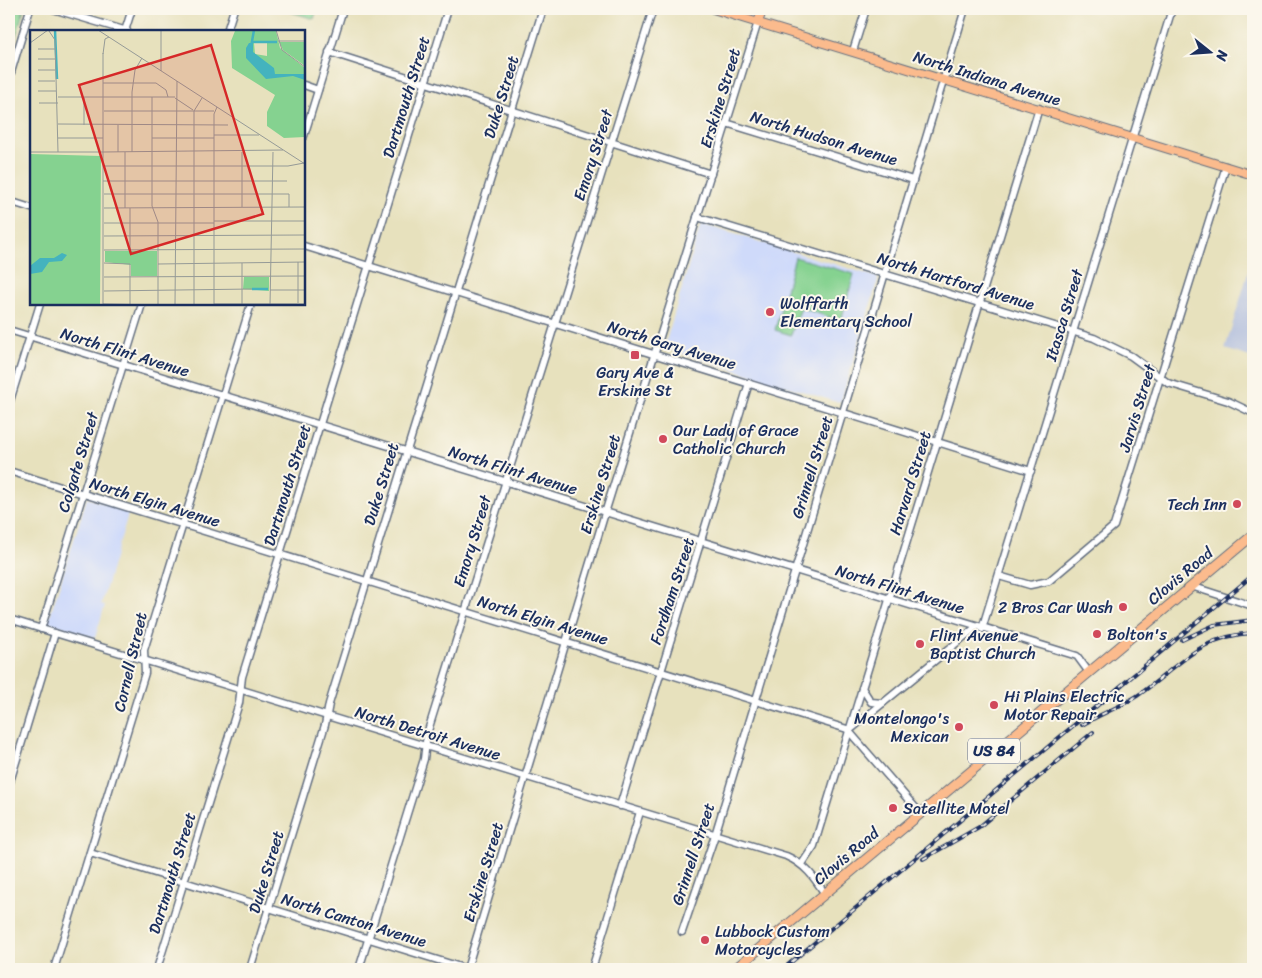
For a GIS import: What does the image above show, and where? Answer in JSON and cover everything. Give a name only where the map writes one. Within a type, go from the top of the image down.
[{"type":"highway","name":"Clovis Road","points":[[735,969],[1253,534]]},
{"type":"main road","name":"North Indiana Avenue","points":[[713,9],[944,78],[1253,175]]},
{"type":"main road","name":"Erskine Street","points":[[758,22],[762,9]]},
{"type":"street","points":[[9,79],[30,9]]},
{"type":"street","points":[[53,9],[123,30]]},
{"type":"street","points":[[126,30],[132,9]]},
{"type":"street","points":[[227,30],[234,9]]},
{"type":"street","points":[[305,133],[343,9]]},
{"type":"street","name":"Dartmouth Street","points":[[157,969],[239,703],[242,677],[448,9]]},
{"type":"street","name":"Duke Street","points":[[250,969],[327,716],[365,581],[543,9]]},
{"type":"street","name":"Emory Street","points":[[360,969],[424,759],[427,734],[653,9]]},
{"type":"street","points":[[853,51],[866,9]]},
{"type":"street","name":"Grinnell Street","points":[[682,932],[715,835],[965,9]]},
{"type":"street","name":"Itasca Street","points":[[979,628],[999,576],[1172,9]]},
{"type":"street","name":"Erskine Street","points":[[467,969],[758,22]]},
{"type":"street","points":[[329,52],[711,174]]},
{"type":"street","points":[[305,85],[318,90]]},
{"type":"street","name":"Harvard Street","points":[[802,864],[814,846],[1039,108]]},
{"type":"street","name":"North Hudson Avenue","points":[[726,123],[913,180]]},
{"type":"street","name":"Jarvis Street","points":[[999,576],[1030,585],[1049,581],[1114,526],[1226,166]]},
{"type":"street","points":[[9,201],[30,208]]},
{"type":"street","name":"North Hartford Avenue","points":[[698,217],[1074,332],[1119,348],[1168,383],[1241,406],[1253,413]]},
{"type":"street","name":"North Gary Avenue","points":[[305,246],[554,322],[1031,472]]},
{"type":"street","points":[[9,404],[40,305]]},
{"type":"street","name":"Colgate Street","points":[[41,629],[142,305]]},
{"type":"street","name":"Cornell Street","points":[[54,969],[145,673],[144,650],[251,305]]},
{"type":"street","name":"North Flint Avenue","points":[[9,330],[979,628],[1077,656],[1088,671]]},
{"type":"street","name":"Fordham Street","points":[[620,806],[749,383]]},
{"type":"street","name":"North Elgin Avenue","points":[[9,471],[756,700],[849,731]]},
{"type":"street","points":[[1191,586],[1253,606]]},
{"type":"street","name":"North Detroit Avenue","points":[[9,619],[786,856],[802,864],[825,894]]},
{"type":"street","points":[[920,813],[849,731],[979,628]]},
{"type":"street","points":[[9,785],[55,633]]},
{"type":"street","points":[[862,688],[867,699],[875,703],[883,703]]},
{"type":"street","points":[[592,969],[640,812]]},
{"type":"street","name":"North Canton Avenue","points":[[90,853],[467,969]]},
{"type":"shaded area","name":"Wolffarth Elementary School","points":[[701,224],[877,277],[878,280],[841,401],[837,402],[664,348]]},
{"type":"shaded area","points":[[1253,257],[1253,358],[1225,349]]},
{"type":"shaded area","points":[[87,498],[129,511],[101,604],[105,605],[95,638],[48,622]]},
{"type":"green space","points":[[9,9],[24,9],[9,60]]},
{"type":"green space","points":[[281,9],[317,9],[314,19]]},
{"type":"green space","points":[[795,257],[854,274],[841,321],[801,308],[791,335],[775,330]]},
{"type":"railway","points":[[783,969],[1253,575]]},
{"type":"railway","points":[[1182,640],[1214,625],[1253,620]]},
{"type":"railway","points":[[1082,725],[1137,696],[1202,647],[1234,635],[1253,633]]},
{"type":"railway","points":[[923,859],[979,827],[1093,732]]},
{"type":"place","name":"Wolffarth Elementary School","points":[[770,312]]},
{"type":"place","name":"Gary Ave & Erskine St","points":[[635,355]]},
{"type":"place","name":"Our Lady of Grace Catholic Church","points":[[663,439]]},
{"type":"place","name":"Tech Inn","points":[[1237,504]]},
{"type":"place","name":"2 Bros Car Wash","points":[[1123,607]]},
{"type":"place","name":"Bolton's","points":[[1097,634]]},
{"type":"place","name":"Flint Avenue Baptist Church","points":[[920,644]]},
{"type":"place","name":"Hi Plains Electric Motor Repair","points":[[994,705]]},
{"type":"place","name":"Montelongo's Mexican","points":[[959,727]]},
{"type":"place","name":"Satellite Motel","points":[[893,808]]},
{"type":"place","name":"Lubbock Custom Motorcycles","points":[[705,940]]}]
